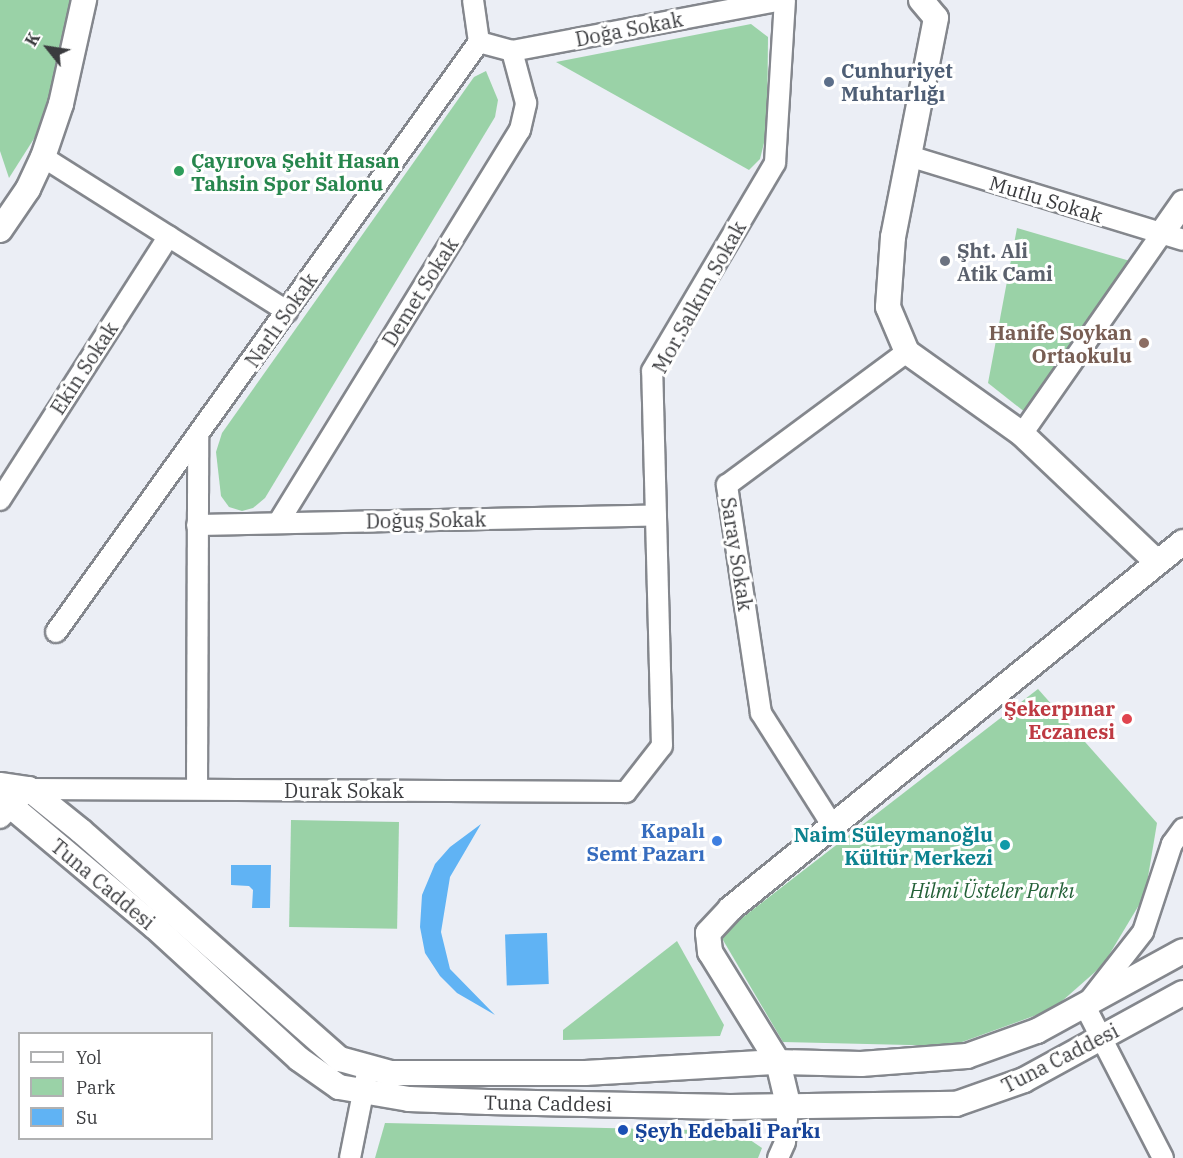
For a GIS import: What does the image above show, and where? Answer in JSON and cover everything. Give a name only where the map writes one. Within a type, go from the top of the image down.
[{"type":"street","points":[[0,230],[28,189],[44,157],[61,104],[84,0]]},
{"type":"street","points":[[473,0],[479,42],[512,51]]},
{"type":"street","name":"Doğa Sokak","points":[[512,51],[783,0]]},
{"type":"street","name":"Mor Salkım Sokak","points":[[662,746],[652,371],[775,163],[783,0]]},
{"type":"street","points":[[921,0],[936,18],[893,237],[888,307],[907,352],[1022,434],[1157,562]]},
{"type":"street","name":"Narlı Sokak","points":[[56,632],[479,42]]},
{"type":"street","name":"Demet Sokak","points":[[278,523],[520,130],[526,103],[512,51]]},
{"type":"street","name":"Mutlu Sokak","points":[[909,156],[1173,237]]},
{"type":"street","points":[[44,157],[287,311]]},
{"type":"street","points":[[1022,434],[1173,237],[1183,203]]},
{"type":"street","name":"Ekin Sokak","points":[[0,500],[169,236]]},
{"type":"street","name":"Saray Sokak","points":[[832,825],[761,713],[727,485],[907,352]]},
{"type":"street","points":[[197,789],[198,437]]},
{"type":"street","name":"Doğuş Sokak","points":[[197,525],[656,515]]},
{"type":"street","points":[[778,1158],[785,1142],[788,1104],[778,1062],[710,952],[708,933],[730,909],[832,825],[1183,542]]},
{"type":"street","name":"Durak Sokak","points":[[29,789],[626,792],[662,746]]},
{"type":"street","points":[[0,785],[29,789]]},
{"type":"street","points":[[4,805],[29,789]]},
{"type":"street","name":"Tuna Caddesi","points":[[29,789],[340,1059],[391,1073],[585,1073],[778,1062],[861,1064],[967,1056],[1037,1031],[1183,951]]},
{"type":"street","name":"Tuna Caddesi","points":[[4,805],[155,927],[299,1059],[339,1087],[363,1091],[409,1098],[488,1102],[730,1107],[788,1104],[956,1104],[1024,1080],[1183,993]]},
{"type":"street","points":[[1162,1158],[1085,1006],[1143,932],[1172,844],[1183,829]]},
{"type":"street","points":[[350,1158],[369,1067]]},
{"type":"green space","points":[[0,0],[75,0],[49,115],[9,178],[0,151]]},
{"type":"green space","points":[[751,24],[768,37],[767,131],[760,159],[749,170],[556,62]]},
{"type":"green space","points":[[486,71],[498,100],[495,117],[265,498],[253,508],[242,511],[229,507],[221,496],[216,452],[222,433],[474,77]]},
{"type":"green space","points":[[1017,228],[1130,261],[1026,413],[988,383]]},
{"type":"green space","name":"Hilmi Üsteler Parkı","points":[[1038,689],[1157,823],[1145,895],[1103,965],[1053,1009],[951,1046],[783,1042],[720,935]]},
{"type":"green space","points":[[291,820],[399,822],[397,929],[289,927]]},
{"type":"green space","points":[[677,941],[724,1025],[720,1036],[563,1040],[563,1030]]},
{"type":"green space","points":[[385,1123],[737,1131],[762,1148],[758,1158],[375,1158]]},
{"type":"water","points":[[481,824],[450,877],[441,932],[450,969],[495,1015],[457,993],[440,976],[425,953],[420,927],[422,895],[435,864],[450,847]]},
{"type":"water","points":[[231,865],[271,865],[270,908],[252,908],[253,890],[249,886],[231,885]]},
{"type":"water","points":[[547,933],[549,984],[507,985],[505,934]]},
{"type":"place","name":"Cunhuriyet Muhtarlığı","points":[[829,82]]},
{"type":"place","name":"Çayırova Şehit Hasan Tahsin Spor Salonu","points":[[179,171]]},
{"type":"place","name":"Şht. Ali Atik Cami","points":[[945,261]]},
{"type":"place","name":"Hanife Soykan Ortaokulu","points":[[1144,343]]},
{"type":"place","name":"Şekerpınar Eczanesi","points":[[1127,719]]},
{"type":"place","name":"Kapalı Semt Pazarı","points":[[717,841]]},
{"type":"place","name":"Naim Süleymanoğlu Kültür Merkezi","points":[[1005,845]]},
{"type":"place","name":"Şeyh Edebali Parkı","points":[[623,1130]]}]
